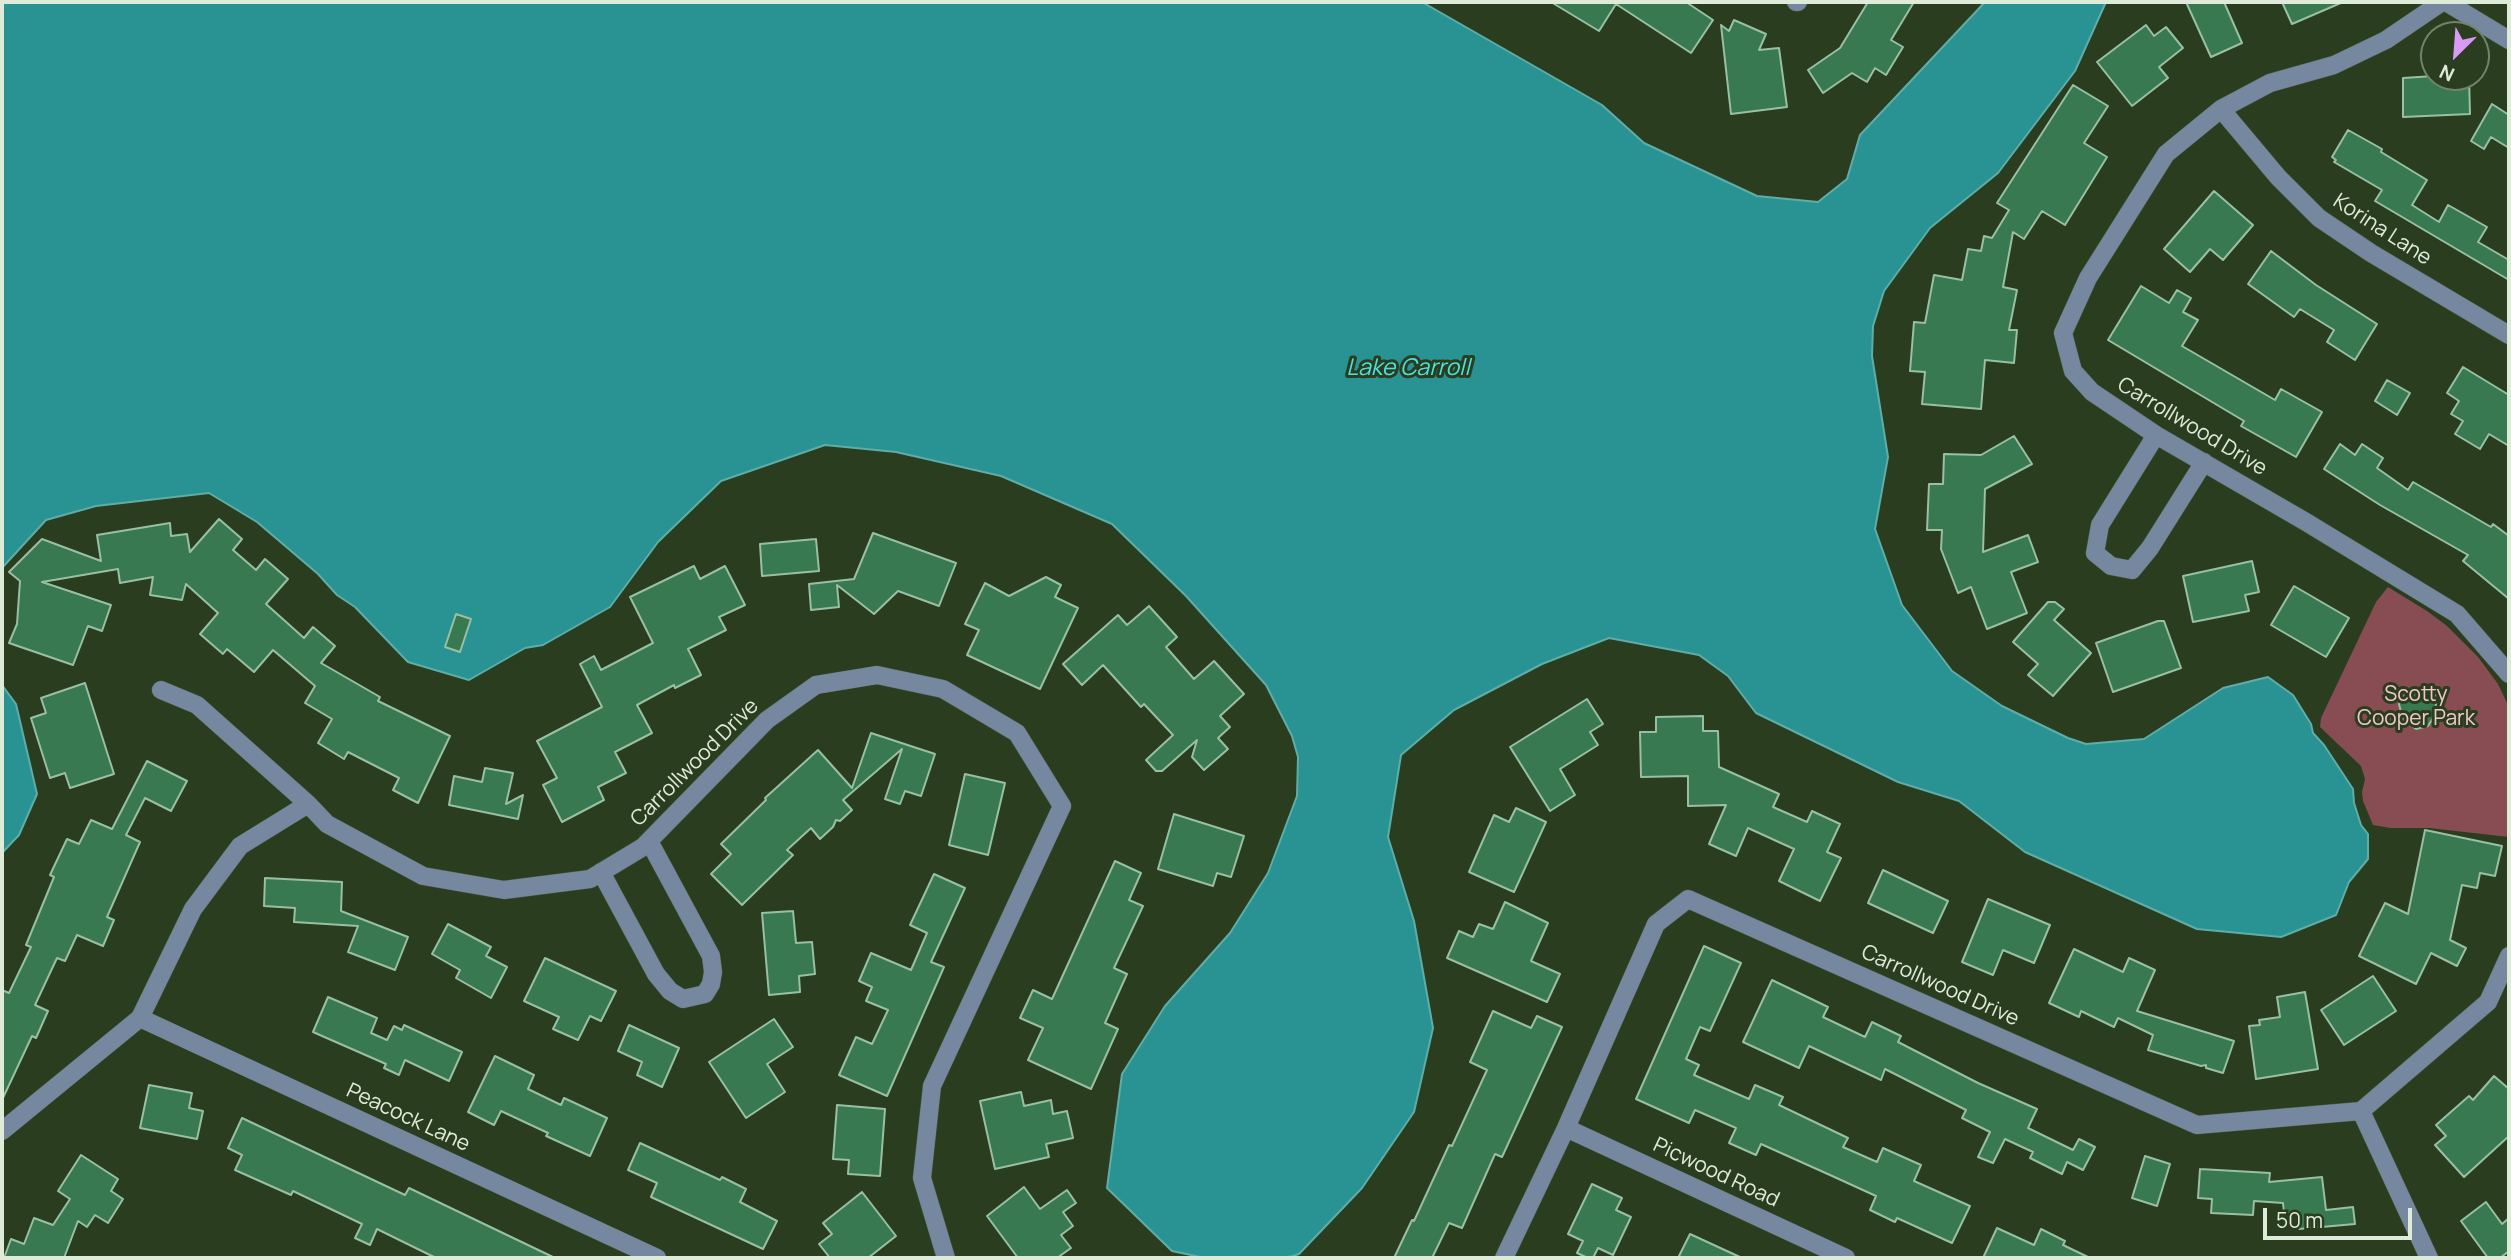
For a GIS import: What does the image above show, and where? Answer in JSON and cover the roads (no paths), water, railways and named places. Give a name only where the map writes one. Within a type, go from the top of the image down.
[{"type":"street","points":[[2444,2],[2509,40]]},
{"type":"street","name":"Carrollwood Drive","points":[[2444,2],[2376,45],[2334,65],[2270,83],[2221,109],[2166,154],[2088,278],[2063,333],[2073,372],[2091,392],[2157,435],[2457,614],[2509,674]]},
{"type":"street","name":"Korina Lane","points":[[2221,109],[2278,177],[2319,218],[2371,253],[2509,335]]},
{"type":"street","points":[[2157,435],[2100,525],[2095,553],[2111,565],[2132,569],[2150,548],[2204,462]]},
{"type":"street","name":"Carrollwood Drive","points":[[161,690],[197,705],[327,824],[422,876],[504,890],[590,879],[643,847],[766,720],[816,685],[877,676],[943,689],[1017,733],[1062,806],[932,1086],[922,1178],[946,1258]]},
{"type":"street","points":[[2,1131],[140,1018],[193,909],[240,846],[308,804]]},
{"type":"street","points":[[601,873],[663,983],[683,999],[705,994],[712,984],[711,956],[649,841]]},
{"type":"street","name":"Carrollwood Drive","points":[[1504,1258],[1566,1128],[1656,924],[1688,899],[2197,1125],[2361,1111]]},
{"type":"street","points":[[2429,1258],[2361,1111],[2488,1002],[2509,956]]},
{"type":"street","name":"Peacock Lane","points":[[140,1018],[657,1258]]},
{"type":"street","name":"Picwood Road","points":[[1566,1128],[1846,1258]]},
{"type":"water","name":"Lake Carroll","points":[[2,2],[1422,2],[1602,105],[1644,143],[1757,196],[1818,202],[1847,179],[1860,135],[1985,2],[2106,2],[2075,71],[1998,173],[1930,228],[1884,291],[1873,326],[1872,356],[1888,457],[1875,529],[1902,605],[1952,671],[2002,706],[2068,738],[2086,744],[2144,739],[2223,688],[2268,677],[2293,695],[2311,724],[2313,733],[2353,789],[2361,825],[2368,834],[2368,859],[2349,882],[2336,915],[2281,937],[2197,929],[2025,852],[1959,801],[1898,782],[1756,713],[1728,676],[1699,655],[1609,638],[1542,664],[1454,710],[1401,755],[1388,837],[1414,921],[1433,1028],[1414,1112],[1362,1188],[1299,1254],[1293,1256],[1205,1258],[1172,1251],[1107,1188],[1122,1074],[1165,1006],[1230,933],[1268,873],[1297,796],[1298,757],[1292,736],[1266,685],[1186,596],[1112,524],[1001,476],[896,452],[825,445],[721,481],[658,542],[610,607],[543,645],[525,648],[469,680],[408,662],[355,607],[337,595],[318,574],[257,522],[209,493],[96,506],[46,520],[2,568]]},
{"type":"water","points":[[2,685],[16,704],[37,794],[19,835],[2,853]]},
{"type":"park label","name":"Scotty Cooper Park","points":[[2416,707]]}]
